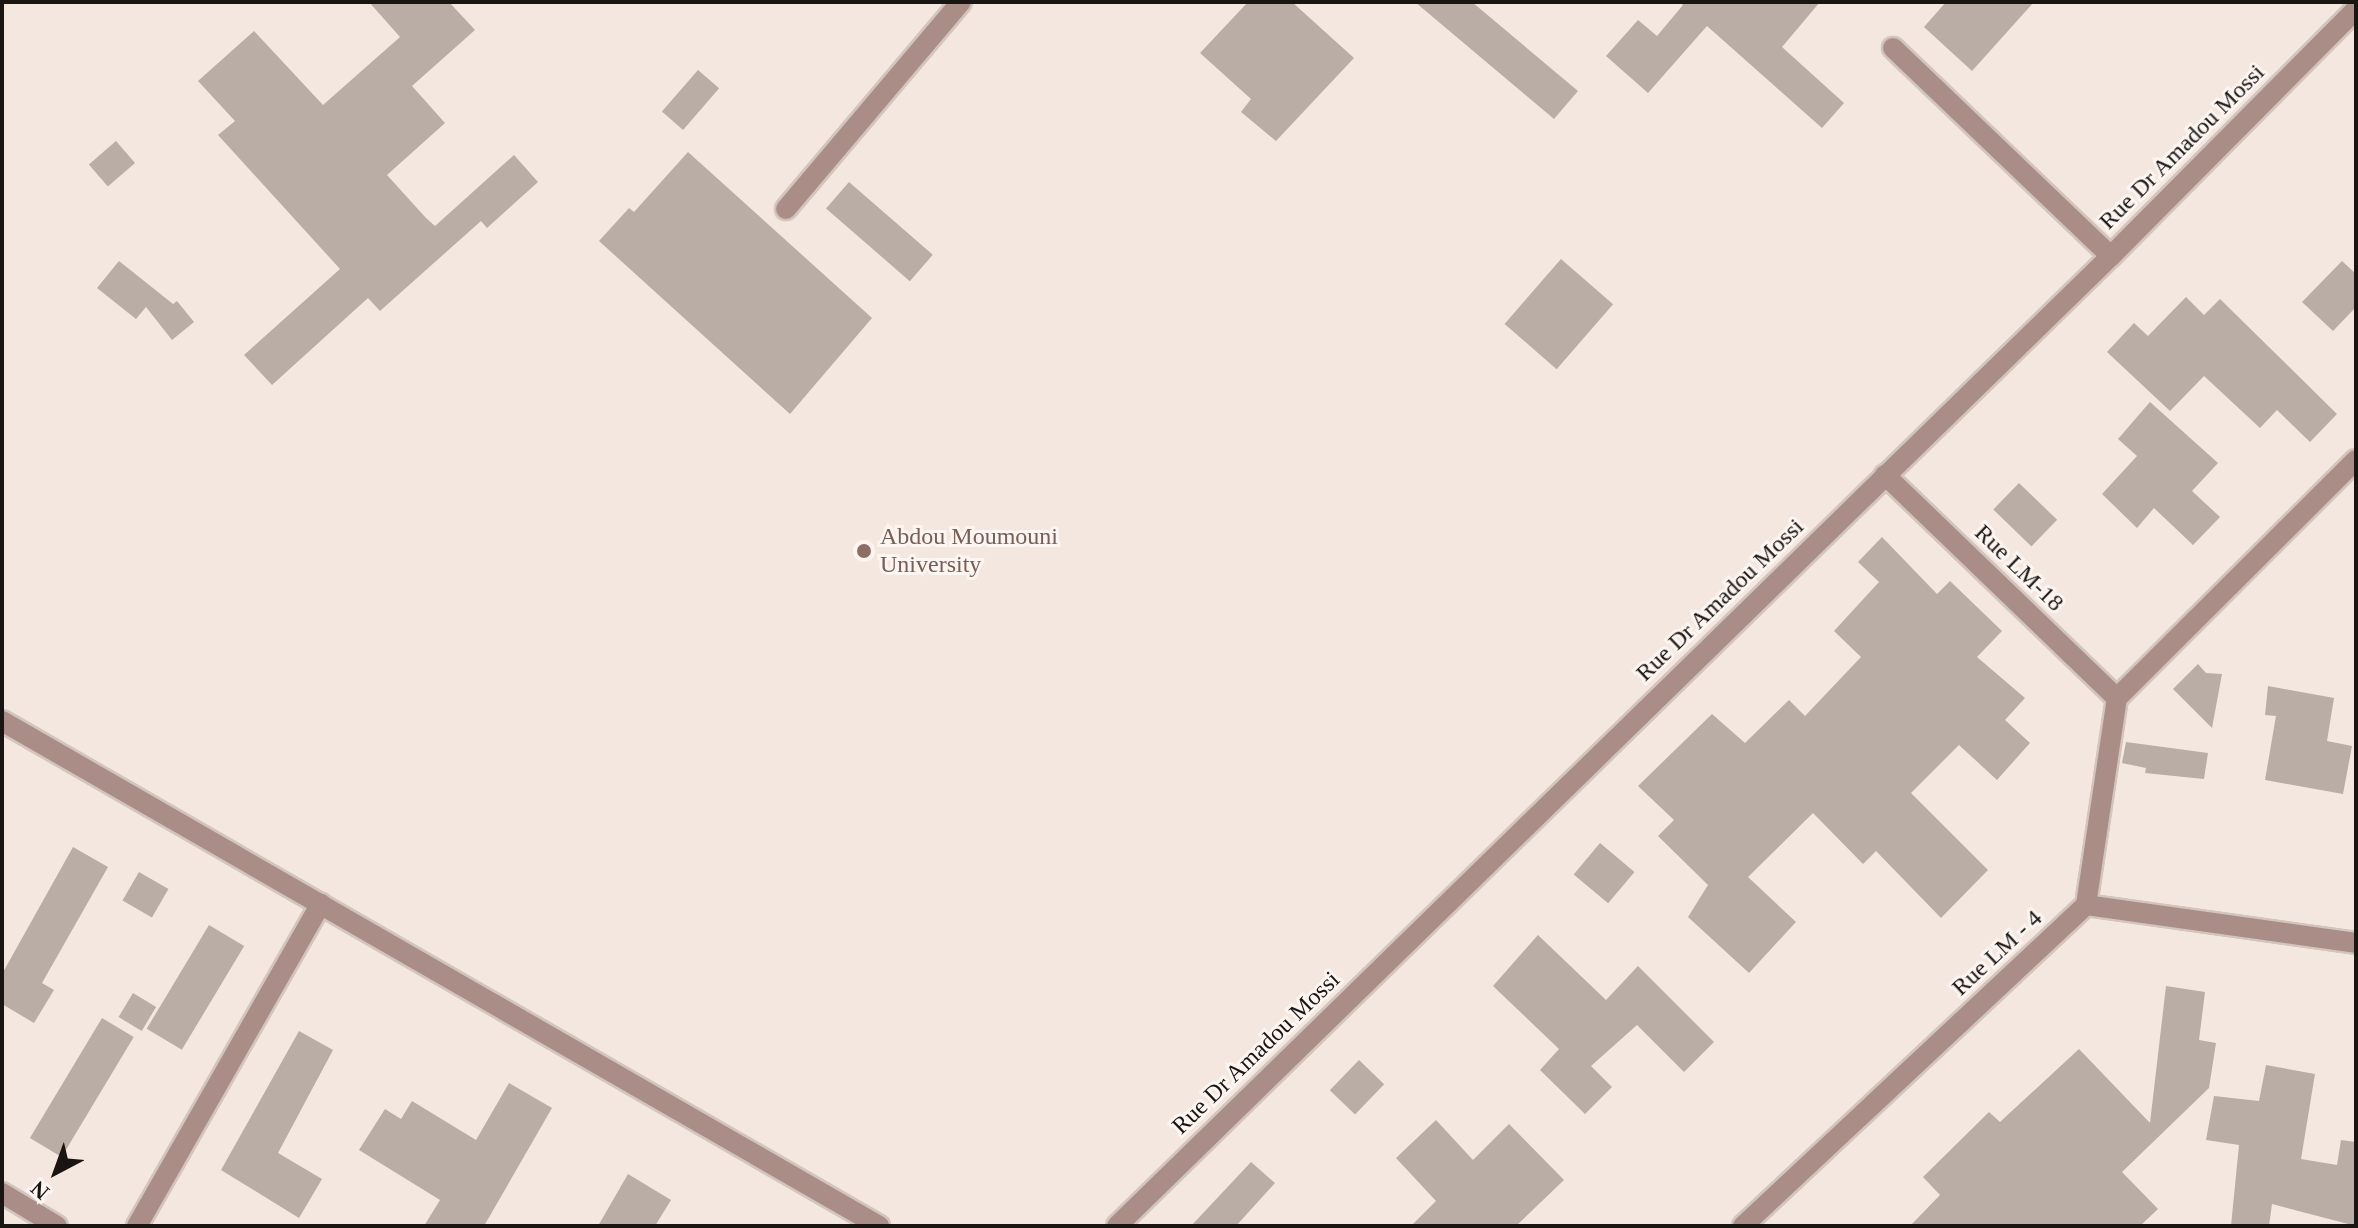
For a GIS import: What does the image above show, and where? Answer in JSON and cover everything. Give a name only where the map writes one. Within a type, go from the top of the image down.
[{"type":"street","points":[[786,209],[961,2]]},
{"type":"street","name":"Rue Dr Amadou Mossi","points":[[1117,1226],[2111,256],[2356,9]]},
{"type":"street","points":[[1893,48],[2111,256]]},
{"type":"street","points":[[2356,460],[2117,698],[2086,905],[2356,943]]},
{"type":"street","name":"Rue LM-18","points":[[1885,475],[2117,698]]},
{"type":"street","points":[[2,721],[879,1226]]},
{"type":"street","points":[[137,1226],[321,904]]},
{"type":"street","name":"Rue LM - 4","points":[[1743,1226],[2086,905]]},
{"type":"street","points":[[2,1193],[57,1226]]},
{"type":"building","points":[[369,2],[449,2],[475,30],[412,86],[445,123],[387,175],[426,218],[435,226],[514,155],[538,182],[487,228],[481,221],[380,311],[368,298],[272,385],[244,355],[340,269],[218,135],[235,121],[198,81],[254,31],[323,105],[400,37]]},
{"type":"building","points":[[1248,2],[1292,2],[1354,58],[1276,141],[1241,112],[1251,99],[1200,53]]},
{"type":"building","points":[[1415,2],[1472,2],[1578,91],[1554,119]]},
{"type":"building","points":[[1680,2],[1820,2],[1782,47],[1844,103],[1822,128],[1707,26],[1648,93],[1606,56],[1638,20],[1657,36],[1683,5]]},
{"type":"building","points":[[1946,2],[2034,2],[1972,71],[1924,27]]},
{"type":"building","points":[[698,70],[719,88],[683,130],[662,112]]},
{"type":"building","points":[[116,141],[135,163],[108,187],[89,165]]},
{"type":"building","points":[[688,152],[872,318],[790,414],[599,241],[629,208],[634,212]]},
{"type":"building","points":[[849,182],[933,255],[910,281],[826,208]]},
{"type":"building","points":[[1561,259],[1613,304],[1557,369],[1505,324]]},
{"type":"building","points":[[119,261],[173,304],[177,301],[194,322],[172,340],[146,307],[136,319],[97,288]]},
{"type":"building","points":[[2342,261],[2356,274],[2356,307],[2333,331],[2302,302]]},
{"type":"building","points":[[2186,297],[2204,315],[2220,299],[2337,414],[2310,442],[2277,410],[2260,428],[2204,376],[2170,411],[2107,352],[2134,323],[2148,336]]},
{"type":"building","points":[[2150,402],[2218,463],[2192,491],[2220,517],[2193,545],[2154,508],[2137,528],[2102,494],[2137,456],[2118,439]]},
{"type":"building","points":[[2019,483],[2057,520],[2031,546],[1993,510]]},
{"type":"building","points":[[1882,537],[1937,594],[1950,581],[2002,631],[1977,657],[2025,698],[2005,720],[2030,743],[1997,780],[1959,745],[1911,793],[1988,870],[1941,918],[1876,851],[1863,864],[1813,813],[1748,877],[1796,922],[1749,973],[1688,917],[1708,885],[1658,836],[1674,820],[1638,786],[1712,714],[1745,743],[1789,700],[1805,716],[1861,657],[1834,631],[1879,582],[1858,562]]},
{"type":"building","points":[[2198,664],[2206,673],[2222,674],[2212,728],[2173,689]]},
{"type":"building","points":[[2268,686],[2334,698],[2327,741],[2352,746],[2343,794],[2265,780],[2276,716],[2265,715]]},
{"type":"building","points":[[2126,742],[2208,753],[2204,779],[2145,773],[2146,768],[2122,763]]},
{"type":"building","points":[[1600,843],[1634,872],[1608,903],[1574,874]]},
{"type":"building","points":[[73,847],[108,867],[42,983],[54,990],[34,1023],[2,1004],[2,974]]},
{"type":"building","points":[[139,872],[168,889],[152,918],[122,901]]},
{"type":"building","points":[[209,925],[244,946],[182,1050],[147,1029]]},
{"type":"building","points":[[1538,935],[1606,1000],[1638,966],[1714,1042],[1684,1072],[1637,1025],[1591,1066],[1612,1087],[1585,1114],[1540,1070],[1559,1049],[1493,986]]},
{"type":"building","points":[[2166,986],[2205,992],[2199,1040],[2216,1043],[2209,1088],[2122,1172],[2158,1209],[2140,1226],[1910,1226],[1940,1195],[1923,1177],[1989,1112],[2000,1122],[2079,1049],[2150,1123]]},
{"type":"building","points":[[133,993],[156,1007],[142,1031],[119,1017]]},
{"type":"building","points":[[102,1018],[134,1037],[62,1157],[30,1138]]},
{"type":"building","points":[[299,1031],[333,1050],[278,1153],[322,1179],[299,1218],[221,1170]]},
{"type":"building","points":[[1359,1060],[1384,1084],[1355,1115],[1330,1090]]},
{"type":"building","points":[[2266,1065],[2315,1074],[2301,1159],[2337,1165],[2341,1140],[2356,1142],[2356,1226],[2272,1204],[2269,1226],[2231,1226],[2239,1145],[2206,1140],[2214,1096],[2259,1101]]},
{"type":"building","points":[[509,1083],[552,1108],[484,1226],[424,1226],[440,1200],[359,1150],[385,1109],[401,1119],[412,1101],[476,1140]]},
{"type":"building","points":[[1436,1120],[1473,1160],[1509,1124],[1564,1180],[1516,1226],[1411,1226],[1436,1201],[1396,1158]]},
{"type":"building","points":[[1251,1162],[1275,1183],[1236,1226],[1191,1226]]},
{"type":"building","points":[[628,1174],[671,1200],[655,1226],[598,1226]]},
{"type":"place","name":"Abdou Moumouni University","points":[[864,551]]}]
